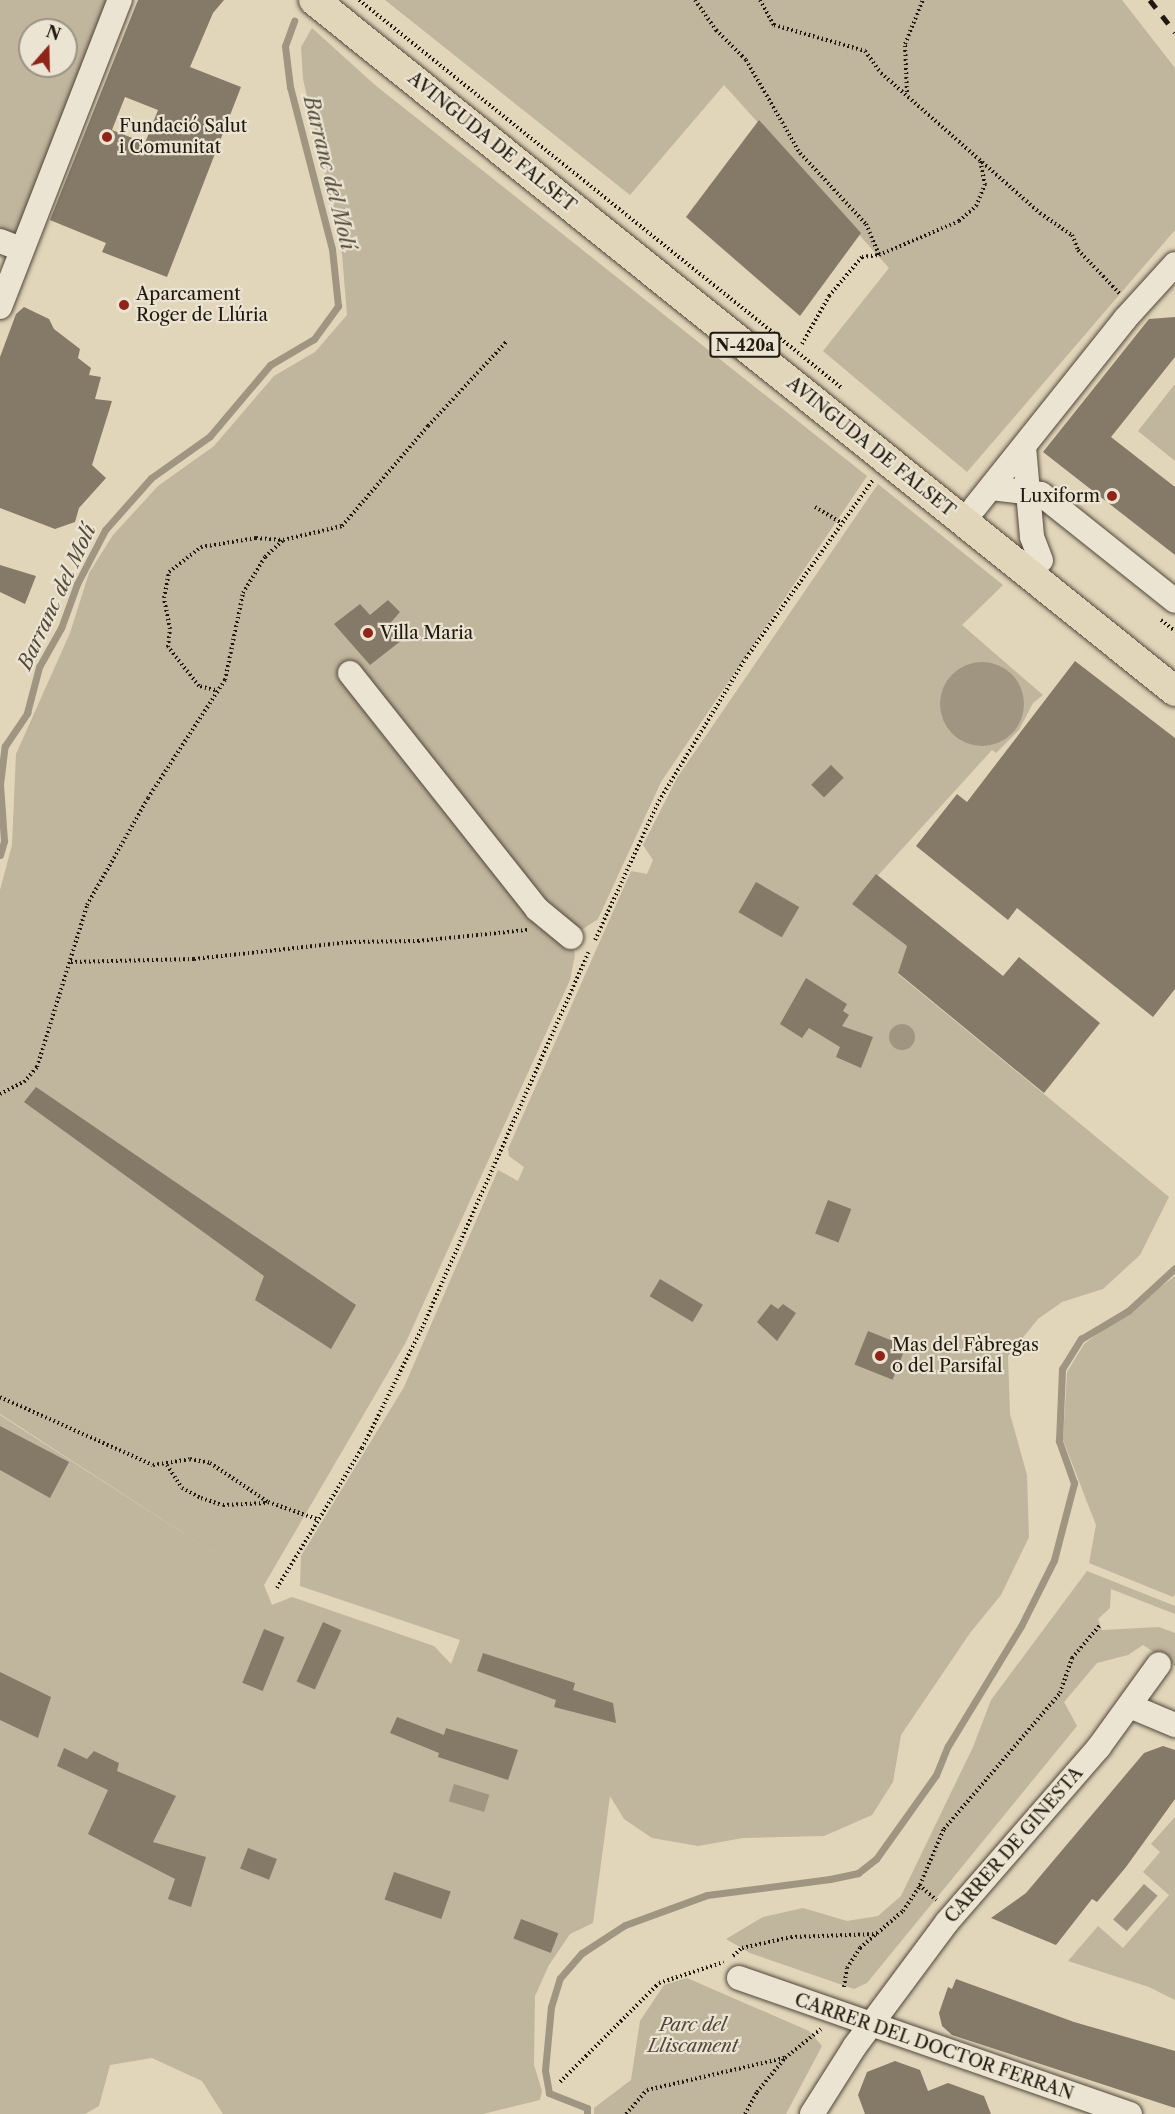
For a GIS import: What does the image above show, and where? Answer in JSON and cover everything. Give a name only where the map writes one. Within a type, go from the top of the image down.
[{"type":"main road","name":"AVINGUDA DE FALSET","points":[[314,0],[1175,691]]},
{"type":"main road","name":"AVINGUDA DE FALSET","points":[[344,0],[983,497],[1041,560],[1175,666]]},
{"type":"street","points":[[0,307],[11,245],[119,0]]},
{"type":"street","points":[[983,497],[1135,308],[1172,274]]},
{"type":"street","points":[[1024,447],[1032,537],[1041,560]]},
{"type":"street","points":[[983,497],[1029,492],[1041,494],[1175,601]]},
{"type":"street","points":[[350,673],[488,850],[537,909],[565,932]]},
{"type":"street","name":"CARRER DE GINESTA","points":[[812,2114],[869,2026],[947,1922],[1130,1706],[1159,1664]]},
{"type":"street","points":[[1130,1706],[1175,1725]]},
{"type":"street","name":"CARRER DEL DOCTOR FERRAN","points":[[739,1978],[869,2026],[1130,2114]]},
{"type":"path","points":[[359,0],[851,395]]},
{"type":"path","points":[[695,0],[716,30],[746,60],[800,153],[866,224],[879,255]]},
{"type":"path","points":[[760,0],[774,26],[865,51],[881,73],[907,93],[1040,213],[1072,235],[1078,250],[1135,308]]},
{"type":"path","points":[[907,93],[905,44],[923,0]]},
{"type":"path","points":[[802,344],[844,277],[862,257],[879,255],[959,221],[976,206],[985,185],[980,159]]},
{"type":"path","points":[[215,690],[199,686],[168,647],[170,629],[164,598],[169,572],[201,547],[256,538],[283,540],[342,526],[428,426],[507,341]]},
{"type":"path","points":[[277,1588],[362,1448],[422,1328],[659,801],[746,658],[887,460]]},
{"type":"path","points":[[815,507],[843,523]]},
{"type":"path","points":[[0,1094],[17,1087],[37,1067],[87,905],[215,690],[225,680],[243,593],[265,557],[283,540]]},
{"type":"path","points":[[71,962],[194,959],[350,942],[418,941],[565,932]]},
{"type":"path","points":[[0,1397],[61,1421],[114,1450],[153,1465],[167,1465],[190,1459],[210,1463],[268,1502],[317,1519]]},
{"type":"path","points":[[167,1465],[182,1488],[201,1498],[223,1504],[268,1502]]},
{"type":"path","points":[[844,1987],[847,1968],[860,1948],[903,1911],[920,1886],[944,1829],[1060,1693],[1072,1658],[1100,1625]]},
{"type":"path","points":[[920,1886],[936,1900]]},
{"type":"path","points":[[560,2082],[659,1983],[727,1961],[742,1948],[771,1941],[878,1934]]},
{"type":"path","points":[[745,2114],[757,2092],[785,2058],[838,2014]]},
{"type":"path","points":[[626,2114],[647,2090],[785,2058]]},
{"type":"green space","points":[[0,0],[119,0],[21,249],[0,241]]},
{"type":"green space","points":[[385,0],[1122,0],[1175,68],[1175,230],[967,472],[823,351],[889,268],[724,85],[630,195]]},
{"type":"green space","points":[[312,28],[375,85],[867,476],[661,782],[598,919],[571,937],[575,955],[570,980],[406,1342],[264,1585],[272,1605],[292,1597],[434,1646],[451,1664],[460,1640],[300,1586],[301,1556],[404,1387],[498,1170],[518,1181],[524,1167],[509,1156],[508,1149],[631,871],[647,874],[653,860],[643,845],[677,778],[878,484],[1003,585],[962,625],[1043,695],[1033,703],[1019,730],[996,753],[992,750],[852,904],[907,946],[898,974],[1169,1197],[1140,1255],[1103,1289],[1062,1302],[1038,1319],[1008,1356],[1010,1414],[1027,1475],[1029,1537],[1001,1595],[970,1633],[901,1735],[893,1782],[872,1815],[824,1836],[743,1838],[698,1846],[652,1838],[624,1819],[610,1796],[593,1923],[570,1934],[549,1965],[535,1996],[534,2065],[542,2091],[540,2100],[483,2114],[223,2114],[202,2081],[152,2058],[110,2065],[99,2106],[85,2114],[0,2114],[0,1415],[228,1562],[0,1414],[0,890],[12,845],[16,754],[70,633],[89,573],[113,535],[158,486],[214,446],[274,376],[315,352],[347,315],[341,242],[303,79],[301,47]]},
{"type":"green space","points":[[1175,384],[1175,461],[1138,431]]},
{"type":"green space","points":[[1175,1276],[1175,1594],[1173,1597],[1089,1563],[1096,1525],[1063,1440],[1067,1372],[1084,1344]]},
{"type":"green space","points":[[1087,1571],[1175,1606],[1175,1614],[1111,1589],[1110,1608],[1098,1619],[1102,1630],[1159,1627],[1175,1633],[1175,1666],[1143,1645],[1128,1655],[1097,1663],[1064,1702],[1077,1726],[867,1983],[854,1989],[750,1953],[726,1939],[763,1917],[803,1908],[847,1921],[878,1916],[901,1896],[973,1747],[991,1700]]},
{"type":"green space","points":[[1175,1817],[1175,2000],[1149,1987],[1068,1961],[1098,1926],[1123,1948],[1169,1895],[1143,1872],[1160,1852],[1151,1844]]},
{"type":"green space","name":"Parc del Lliscament","points":[[687,1978],[809,2031],[822,2046],[786,2114],[594,2114],[594,2108],[631,2080],[640,2021],[664,1985]]},
{"type":"shaded area","points":[[982,662],[1005,669],[1017,681],[1024,704],[1017,727],[1005,739],[982,746],[959,739],[947,727],[940,704],[947,681],[959,669]]},
{"type":"shaded area","points":[[902,1024],[911,1028],[915,1037],[911,1046],[902,1050],[893,1046],[889,1037],[893,1028]]},
{"type":"shaded area","points":[[454,1784],[489,1795],[484,1812],[449,1801]]},
{"type":"shaded area","points":[[1144,1884],[1158,1896],[1127,1931],[1113,1919]]},
{"type":"building","points":[[138,0],[224,0],[213,13],[190,67],[241,87],[167,277],[102,252],[106,243],[50,220]],"holes":[[[125,97],[158,110],[145,143],[112,130]]]},
{"type":"building","points":[[759,120],[861,233],[800,316],[686,217]]},
{"type":"building","points":[[24,307],[49,319],[54,329],[80,349],[78,358],[91,368],[89,375],[101,377],[95,399],[112,401],[92,465],[106,478],[79,508],[75,522],[55,529],[0,508],[0,357],[16,314]]},
{"type":"building","points":[[1175,317],[1175,357],[1111,437],[1175,487],[1175,555],[1043,452],[1149,319]]},
{"type":"building","points":[[0,565],[36,576],[25,604],[0,592]]},
{"type":"building","name":"Villa Maria","points":[[388,600],[400,612],[387,627],[402,640],[370,665],[334,624],[360,604],[370,615]]},
{"type":"building","points":[[1075,661],[1175,738],[1175,989],[1153,1017],[1017,908],[1008,920],[916,846],[957,794],[967,802]]},
{"type":"building","points":[[831,765],[844,778],[824,798],[811,785]]},
{"type":"building","points":[[876,874],[1003,976],[1019,957],[1100,1023],[1044,1093],[898,973],[907,946],[852,904]]},
{"type":"building","points":[[756,882],[799,907],[782,937],[738,912]]},
{"type":"building","points":[[806,978],[847,1004],[843,1011],[849,1015],[842,1026],[873,1037],[861,1068],[836,1057],[840,1047],[809,1028],[802,1038],[780,1024]]},
{"type":"building","points":[[36,1087],[356,1305],[331,1349],[255,1300],[264,1276],[24,1102]]},
{"type":"building","points":[[828,1200],[851,1209],[838,1243],[815,1234]]},
{"type":"building","points":[[660,1279],[703,1305],[693,1322],[650,1296]]},
{"type":"building","points":[[771,1304],[778,1309],[783,1304],[796,1313],[777,1341],[757,1322]]},
{"type":"building","name":"Mas del Fàbregas o del Parsifal","points":[[868,1331],[906,1346],[893,1380],[855,1364]]},
{"type":"building","points":[[0,1426],[69,1462],[50,1498],[0,1470]]},
{"type":"building","points":[[323,1622],[341,1630],[315,1690],[297,1681]]},
{"type":"building","points":[[264,1629],[284,1637],[263,1691],[242,1683]]},
{"type":"building","points":[[483,1653],[575,1683],[573,1690],[613,1703],[616,1723],[554,1707],[556,1700],[477,1671]]},
{"type":"building","points":[[0,1672],[51,1697],[38,1738],[0,1720]]},
{"type":"building","points":[[397,1717],[444,1735],[446,1728],[518,1750],[508,1780],[438,1757],[439,1753],[390,1733]]},
{"type":"building","points":[[1163,1746],[1175,1750],[1175,1799],[1126,1867],[1097,1902],[1092,1899],[1056,1945],[991,1918],[1026,1893],[1144,1753]]},
{"type":"building","points":[[64,1748],[87,1759],[94,1751],[119,1763],[117,1771],[176,1796],[153,1842],[206,1857],[191,1907],[168,1899],[175,1879],[88,1834],[108,1790],[57,1766]]},
{"type":"building","points":[[248,1848],[277,1859],[269,1880],[240,1869]]},
{"type":"building","points":[[394,1872],[451,1892],[441,1919],[385,1899]]},
{"type":"building","points":[[521,1919],[558,1933],[551,1953],[513,1939]]},
{"type":"building","points":[[956,1979],[1074,2022],[1175,2051],[1175,2108],[952,2035],[942,2026],[939,2013],[948,1987],[952,1989]]},
{"type":"building","points":[[895,2061],[920,2070],[928,2091],[948,2083],[984,2096],[991,2114],[865,2114],[858,2095],[867,2072]]},
{"type":"waterway","name":"Barranc del Molí","points":[[0,855],[4,841],[0,784],[5,746],[27,713],[39,667],[61,628],[77,584],[105,530],[151,478],[210,436],[270,365],[314,339],[338,306],[332,249],[290,87],[285,46],[294,21]]},
{"type":"waterway","points":[[587,2114],[587,2108],[549,2093],[545,2070],[551,2007],[560,1978],[582,1953],[625,1925],[707,1895],[830,1879],[858,1873],[876,1859],[936,1775],[948,1746],[1021,1626],[1054,1560],[1074,1483],[1059,1441],[1062,1369],[1081,1339],[1128,1311],[1175,1268]]},
{"type":"railway","points":[[1150,0],[1175,32]]},
{"type":"place","name":"Fundació Salut i Comunitat","points":[[107,137]]},
{"type":"place","name":"Aparcament Roger de Llúria","points":[[124,305]]},
{"type":"place","name":"Luxiform","points":[[1112,496]]},
{"type":"place","name":"Villa Maria","points":[[368,633]]},
{"type":"place","name":"Mas del Fàbregas o del Parsifal","points":[[880,1356]]}]
